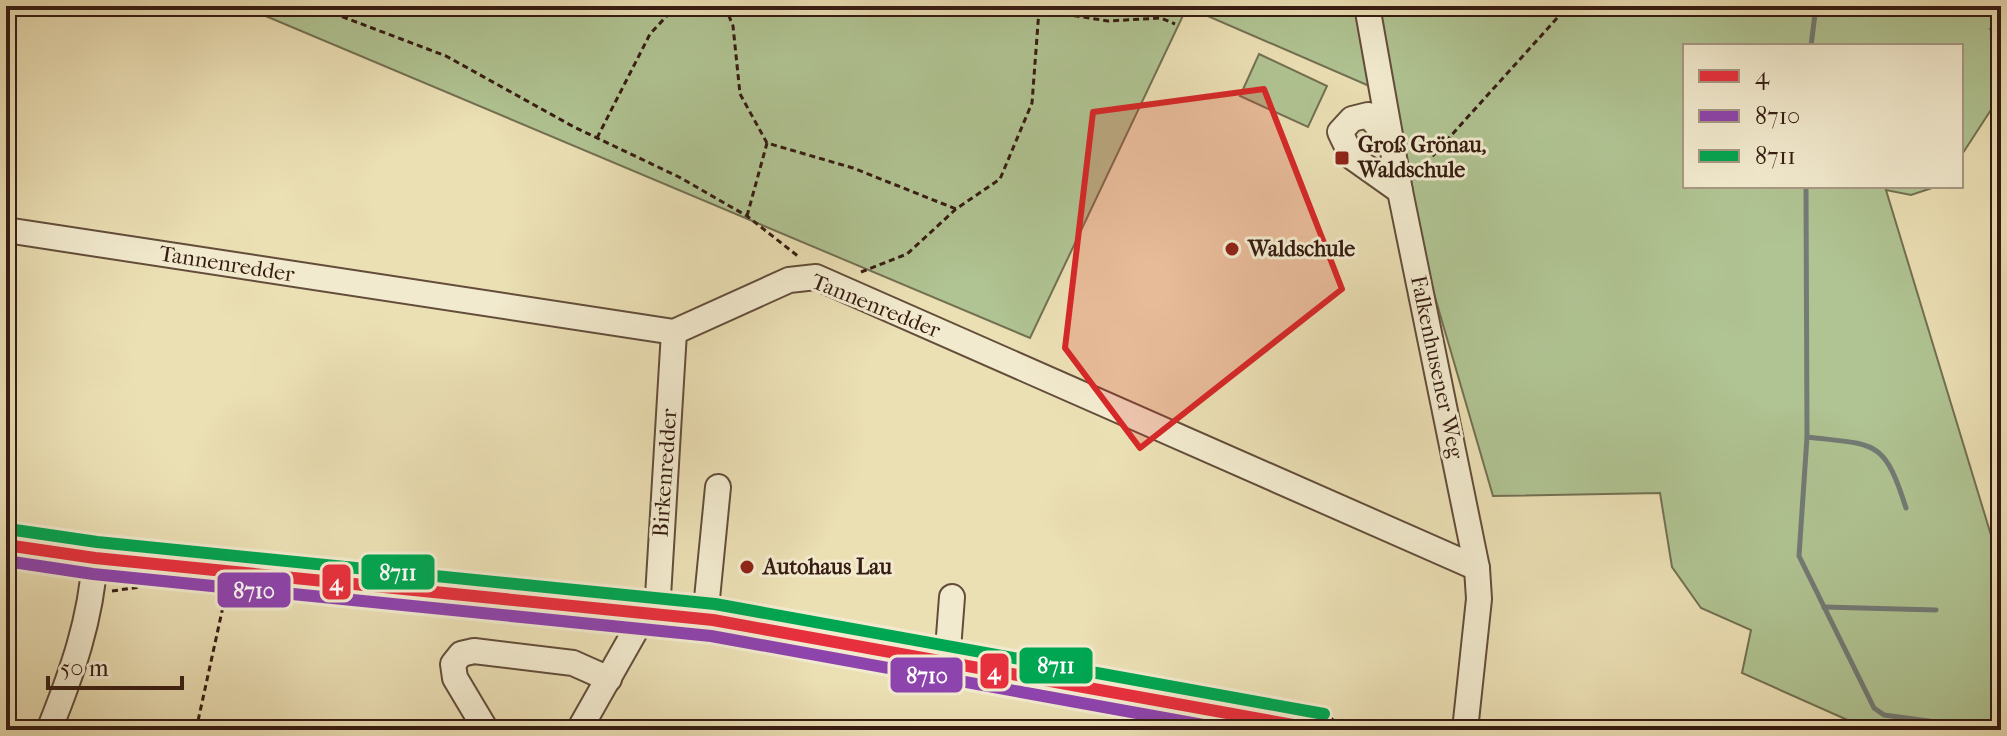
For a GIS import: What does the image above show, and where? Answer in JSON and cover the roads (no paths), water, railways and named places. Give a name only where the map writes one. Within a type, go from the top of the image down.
[{"type":"main road","points":[[6,545],[95,558],[705,619],[1321,730]]},
{"type":"street","name":"Falkenhusener Weg","points":[[1367,6],[1400,191],[1477,568],[1479,599],[1465,730]]},
{"type":"street","points":[[1391,141],[1368,115],[1352,119],[1340,132],[1352,157],[1400,191]]},
{"type":"street","name":"Tannenredder","points":[[6,230],[674,332],[789,280],[816,277],[1477,568]]},
{"type":"street","name":"Birkenredder","points":[[579,730],[648,612],[674,332]]},
{"type":"street","points":[[705,619],[718,487]]},
{"type":"street","points":[[49,730],[77,661],[88,619],[95,558]]},
{"type":"street","points":[[947,662],[952,597]]},
{"type":"street","points":[[486,730],[455,678],[453,664],[461,654],[474,651],[573,663],[609,679]]},
{"type":"waterway","points":[[1811,44],[1816,6]]},
{"type":"waterway","points":[[1806,188],[1807,437],[1799,556],[1874,708],[1884,715],[1980,728]]},
{"type":"waterway","points":[[1807,437],[1874,449],[1891,468],[1906,508]]},
{"type":"waterway","points":[[1824,607],[1936,610]]},
{"type":"place","name":"Groß Grönau, Waldschule","points":[[1342,158]]},
{"type":"place","name":"Waldschule","points":[[1232,249]]},
{"type":"place","name":"Autohaus Lau","points":[[747,567]]}]
